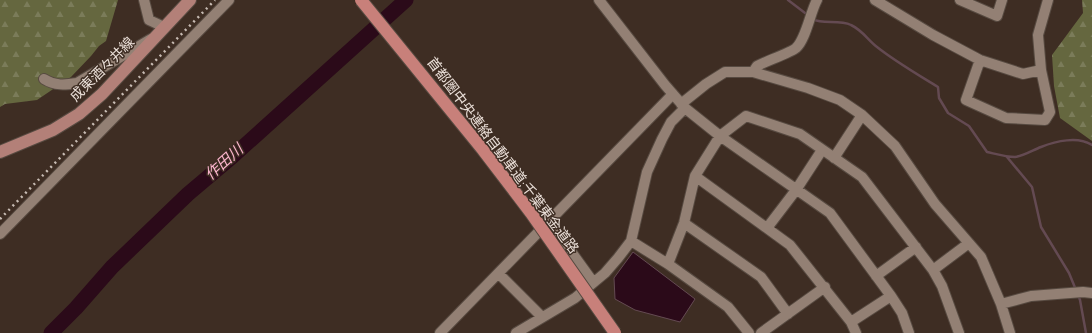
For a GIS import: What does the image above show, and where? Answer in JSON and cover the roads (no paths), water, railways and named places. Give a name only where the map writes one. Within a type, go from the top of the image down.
[{"type":"highway","name":"首都圏中央連絡自動車道;千葉東金道路","points":[[361,0],[445,102],[531,213],[615,333]]},
{"type":"main road","name":"成東酒々井線","points":[[0,152],[53,130],[79,114],[102,94],[190,0]]},
{"type":"street","points":[[44,79],[50,83],[63,85],[77,83],[160,32],[149,20],[144,0]]},
{"type":"street","points":[[0,234],[229,0]]},
{"type":"street","points":[[599,0],[683,106],[720,136],[830,213],[891,296],[902,313],[910,333]]},
{"type":"street","points":[[753,72],[757,66],[796,48],[805,34],[812,10],[817,0]]},
{"type":"street","points":[[875,0],[933,35],[980,60],[1023,74],[1041,70]]},
{"type":"street","points":[[960,0],[997,16],[1002,0]]},
{"type":"street","points":[[980,60],[966,100],[1006,118],[1045,120],[1050,112],[1041,70],[1038,35],[1048,0]]},
{"type":"street","points":[[516,333],[575,298],[611,267],[631,241],[647,172],[671,122],[683,106],[706,84],[725,72],[753,72],[808,88],[840,100],[862,115],[895,146],[935,204],[981,257],[1001,304],[1010,333]]},
{"type":"street","points":[[440,333],[673,94]]},
{"type":"street","points":[[834,158],[862,115]]},
{"type":"street","points":[[668,264],[684,223],[695,176],[720,136],[746,116],[800,134],[862,177],[934,270],[942,286],[959,333]]},
{"type":"street","points":[[767,228],[796,190],[822,150]]},
{"type":"street","points":[[695,176],[790,245],[825,287],[851,322],[856,333]]},
{"type":"street","points":[[549,221],[593,282]]},
{"type":"street","points":[[684,223],[761,277],[788,314]]},
{"type":"street","points":[[631,241],[668,264],[728,307],[749,333]]},
{"type":"street","points":[[934,270],[969,243]]},
{"type":"street","points":[[876,276],[916,247]]},
{"type":"street","points":[[498,274],[542,317]]},
{"type":"street","points":[[761,333],[825,287]]},
{"type":"street","points":[[1001,304],[1031,296],[1083,292],[1092,293]]},
{"type":"street","points":[[851,322],[891,296]]},
{"type":"waterway","name":"作田川","points":[[51,333],[76,308],[112,267],[188,194],[233,156],[406,0]]},
{"type":"waterway","points":[[788,0],[809,16]]},
{"type":"waterway","points":[[813,19],[821,22],[841,22],[855,27],[884,52],[938,87],[939,98],[948,113],[969,126],[987,152],[1015,157],[1060,141],[1074,140],[1086,142],[1092,145]]},
{"type":"waterway","points":[[1007,157],[1032,187],[1041,227],[1069,273],[1076,290]]},
{"type":"waterway","points":[[1078,295],[1086,333]]},
{"type":"railway","points":[[0,219],[215,0]]}]
